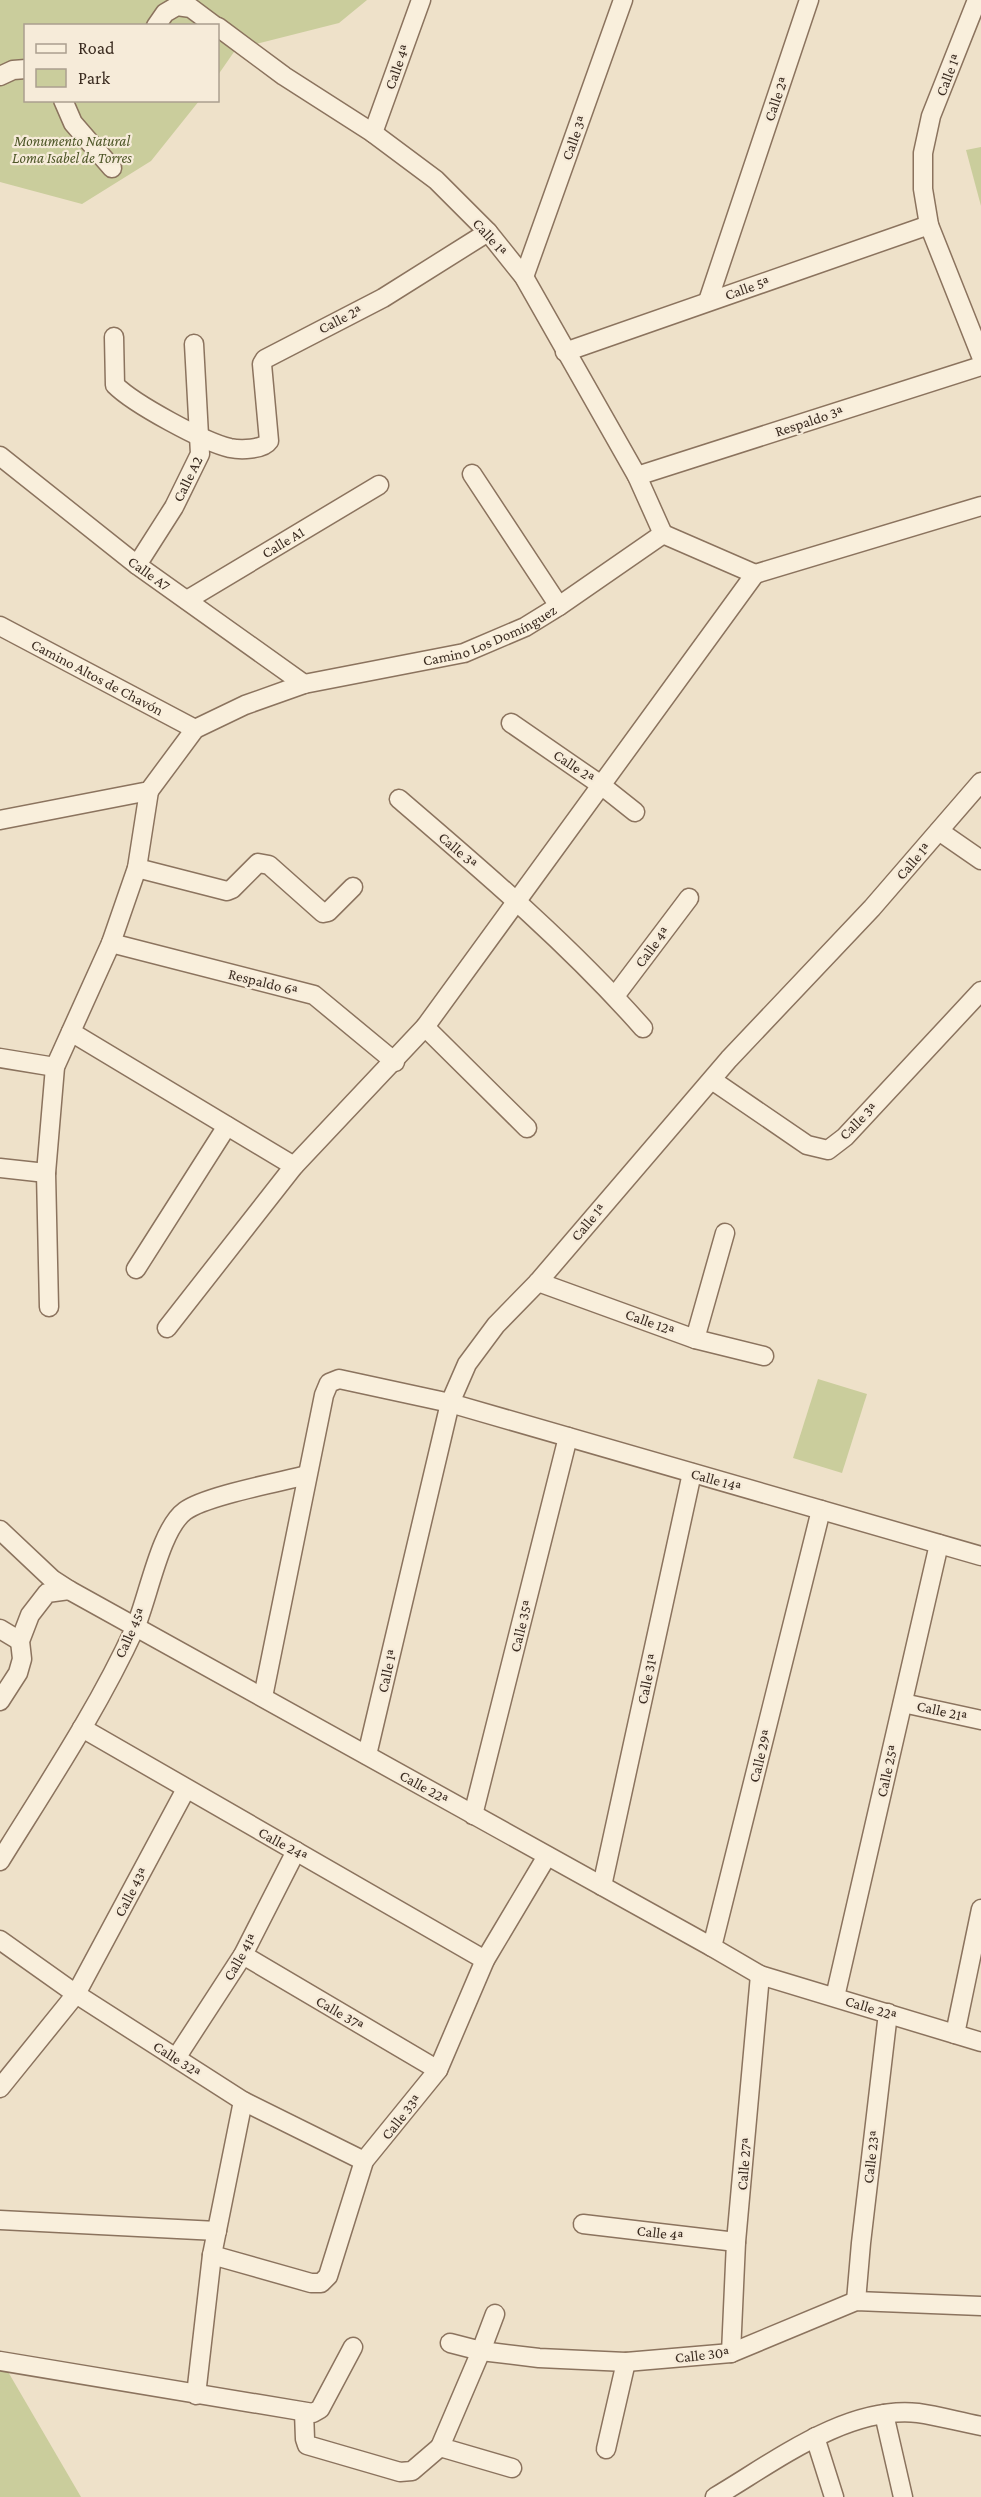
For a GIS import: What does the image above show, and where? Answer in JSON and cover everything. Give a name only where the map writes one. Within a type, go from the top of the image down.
[{"type":"street","name":"Calle 4ª","points":[[373,133],[422,0]]},
{"type":"street","name":"Calle 3ª","points":[[524,277],[623,0]]},
{"type":"street","name":"Calle 2ª","points":[[708,301],[809,0]]},
{"type":"street","name":"Calle 1ª","points":[[977,0],[932,116],[923,153],[922,189],[929,225],[981,356]]},
{"type":"street","name":"Calle 1ª","points":[[157,24],[165,13],[177,6],[191,8],[213,24]]},
{"type":"street","name":"Calle 1ª","points":[[219,28],[284,76],[373,133],[436,180],[488,232],[524,277],[637,476],[663,534]]},
{"type":"street","points":[[0,76],[13,70],[24,69]]},
{"type":"street","points":[[64,102],[73,123],[112,168]]},
{"type":"street","name":"Calle 5ª","points":[[565,352],[929,225]]},
{"type":"street","name":"Calle 2ª","points":[[199,436],[231,448],[261,447],[267,444],[269,441],[262,364],[265,359],[383,298],[488,232]]},
{"type":"street","points":[[114,337],[115,385],[126,396],[199,436]]},
{"type":"street","name":"Calle A2","points":[[137,565],[174,507],[200,454],[194,344]]},
{"type":"street","name":"Respaldo 3ª","points":[[637,476],[981,366]]},
{"type":"street","name":"Calle A7","points":[[0,456],[137,565],[304,684]]},
{"type":"street","points":[[472,474],[559,606]]},
{"type":"street","name":"Calle A1","points":[[187,600],[379,485]]},
{"type":"street","points":[[167,1328],[294,1166],[395,1062],[425,1027],[755,574],[981,506]]},
{"type":"street","points":[[663,534],[755,574]]},
{"type":"street","name":"Camino Los Domínguez","points":[[149,791],[195,729],[245,705],[304,684],[464,653],[525,627],[663,534]]},
{"type":"street","name":"Camino Altos de Chavón","points":[[0,626],[195,729]]},
{"type":"street","name":"Calle 2ª","points":[[511,723],[636,812]]},
{"type":"street","name":"Calle 1ª","points":[[366,1755],[450,1403],[467,1364],[496,1325],[538,1282],[712,1080],[872,908],[981,782]]},
{"type":"street","points":[[0,820],[149,791],[137,868],[111,943],[56,1067],[46,1173],[49,1307]]},
{"type":"street","name":"Calle 3ª","points":[[399,799],[517,901],[615,996],[644,1028]]},
{"type":"street","points":[[939,831],[981,860]]},
{"type":"street","points":[[137,868],[226,891],[232,889],[258,863],[264,862],[323,914],[353,888]]},
{"type":"street","name":"Calle 4ª","points":[[615,996],[689,898]]},
{"type":"street","name":"Respaldo 6ª","points":[[111,943],[314,995],[395,1062]]},
{"type":"street","name":"Calle 3ª","points":[[712,1080],[807,1145],[828,1150],[845,1137],[981,991]]},
{"type":"street","points":[[425,1027],[527,1128]]},
{"type":"street","points":[[71,1032],[294,1166]]},
{"type":"street","points":[[0,1058],[56,1067]]},
{"type":"street","points":[[136,1269],[227,1126]]},
{"type":"street","points":[[0,1168],[46,1173]]},
{"type":"street","points":[[694,1339],[725,1233]]},
{"type":"street","name":"Calle 12ª","points":[[538,1282],[694,1339],[764,1356]]},
{"type":"street","name":"Calle 14ª","points":[[308,1475],[324,1395],[329,1383],[339,1379],[450,1403],[981,1556]]},
{"type":"street","name":"Calle 35ª","points":[[473,1815],[568,1437]]},
{"type":"street","name":"Calle 31ª","points":[[602,1886],[692,1473]]},
{"type":"street","points":[[263,1697],[308,1475]]},
{"type":"street","name":"Calle 45ª","points":[[0,1861],[82,1728],[135,1627],[169,1530],[184,1511],[209,1501],[308,1475]]},
{"type":"street","name":"Calle 29ª","points":[[712,1947],[821,1510]]},
{"type":"street","name":"Calle 22ª","points":[[0,1530],[52,1579],[69,1590],[712,1947]]},
{"type":"street","name":"Calle 25ª","points":[[835,1997],[939,1544]]},
{"type":"street","points":[[0,1701],[18,1673],[22,1659],[20,1641],[30,1615],[47,1593],[69,1590]]},
{"type":"street","points":[[0,1629],[20,1641]]},
{"type":"street","name":"Calle 21ª","points":[[903,1703],[981,1720]]},
{"type":"street","name":"Calle 24ª","points":[[82,1728],[186,1790],[485,1960]]},
{"type":"street","name":"Calle 43ª","points":[[0,2088],[76,1994],[186,1790]]},
{"type":"street","name":"Calle 41ª","points":[[176,2058],[243,1955],[296,1851]]},
{"type":"street","name":"Calle 33ª","points":[[212,2255],[311,2283],[321,2283],[328,2276],[364,2161],[438,2070],[485,1960],[547,1856]]},
{"type":"street","points":[[955,2034],[981,1910]]},
{"type":"street","name":"Calle 32ª","points":[[0,1941],[76,1994],[243,2101],[364,2161]]},
{"type":"street","points":[[712,1947],[760,1975]]},
{"type":"street","name":"Calle 37ª","points":[[243,1955],[438,2070]]},
{"type":"street","name":"Calle 22ª","points":[[760,1975],[981,2042]]},
{"type":"street","name":"Calle 27ª","points":[[731,2353],[736,2241],[760,1975]]},
{"type":"street","name":"Calle 23ª","points":[[856,2301],[888,2013]]},
{"type":"street","points":[[196,2395],[212,2255],[243,2101]]},
{"type":"street","points":[[0,2220],[217,2231]]},
{"type":"street","name":"Calle 4ª","points":[[583,2224],[736,2241]]},
{"type":"street","name":"Calle 30ª","points":[[450,2343],[481,2352],[539,2358],[626,2361],[731,2353],[856,2301],[981,2306]]},
{"type":"street","points":[[304,2412],[304,2439],[307,2445],[400,2472],[412,2471],[440,2447],[495,2314]]},
{"type":"street","points":[[0,2361],[313,2413],[320,2409],[353,2347]]},
{"type":"street","points":[[606,2449],[626,2361]]},
{"type":"street","points":[[715,2497],[816,2437],[864,2418],[884,2414],[918,2413],[981,2427]]},
{"type":"street","points":[[884,2414],[903,2497]]},
{"type":"street","points":[[816,2437],[834,2497]]},
{"type":"street","points":[[440,2447],[512,2468]]},
{"type":"green space","name":"Monumento Natural Loma Isabel de Torres","points":[[0,0],[367,0],[339,23],[236,49],[219,74],[219,24],[24,24],[24,102],[198,102],[151,161],[82,204],[0,182]]},
{"type":"green space","points":[[981,147],[981,206],[966,150]]},
{"type":"green space","points":[[818,1379],[867,1394],[842,1473],[793,1458]]},
{"type":"green space","points":[[0,2358],[81,2497],[0,2497]]}]
